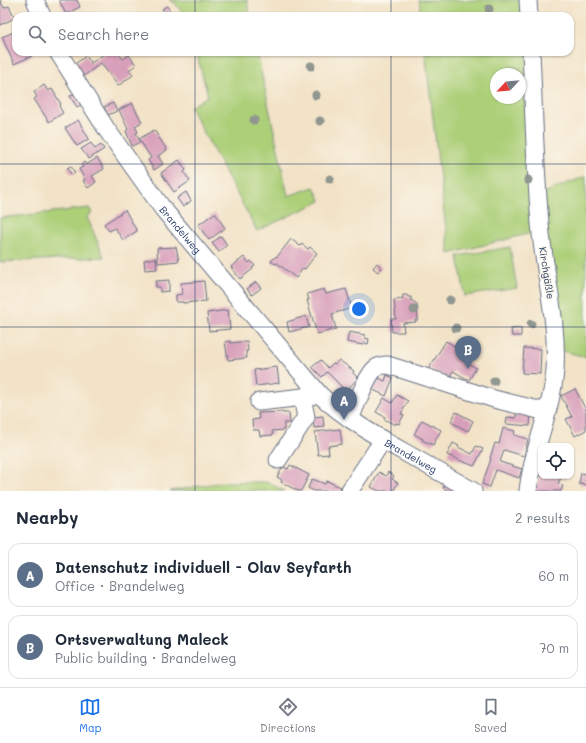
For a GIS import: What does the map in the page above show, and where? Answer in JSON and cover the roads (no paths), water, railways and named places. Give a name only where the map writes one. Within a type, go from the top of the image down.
[{"type":"street","points":[[35,0],[40,12]]},
{"type":"street","points":[[528,0],[529,12]]},
{"type":"street","name":"Brandelweg","points":[[61,56],[107,130],[163,209],[320,395],[332,407],[383,440],[473,491]]},
{"type":"street","name":"Kirchgäßle","points":[[528,491],[531,472],[547,412],[555,370],[556,341],[537,194],[531,56]]},
{"type":"street","points":[[350,419],[371,373],[377,367],[382,365],[388,365],[494,399],[547,412]]},
{"type":"street","points":[[259,402],[320,395]]},
{"type":"street","points":[[278,460],[306,417],[302,397]]},
{"type":"street","points":[[350,490],[383,440]]},
{"type":"place","name":"Ortsverwaltung Maleck","points":[[468,369]]},
{"type":"place","name":"Datenschutz individuell - Olav Seyfarth","points":[[344,420]]}]
